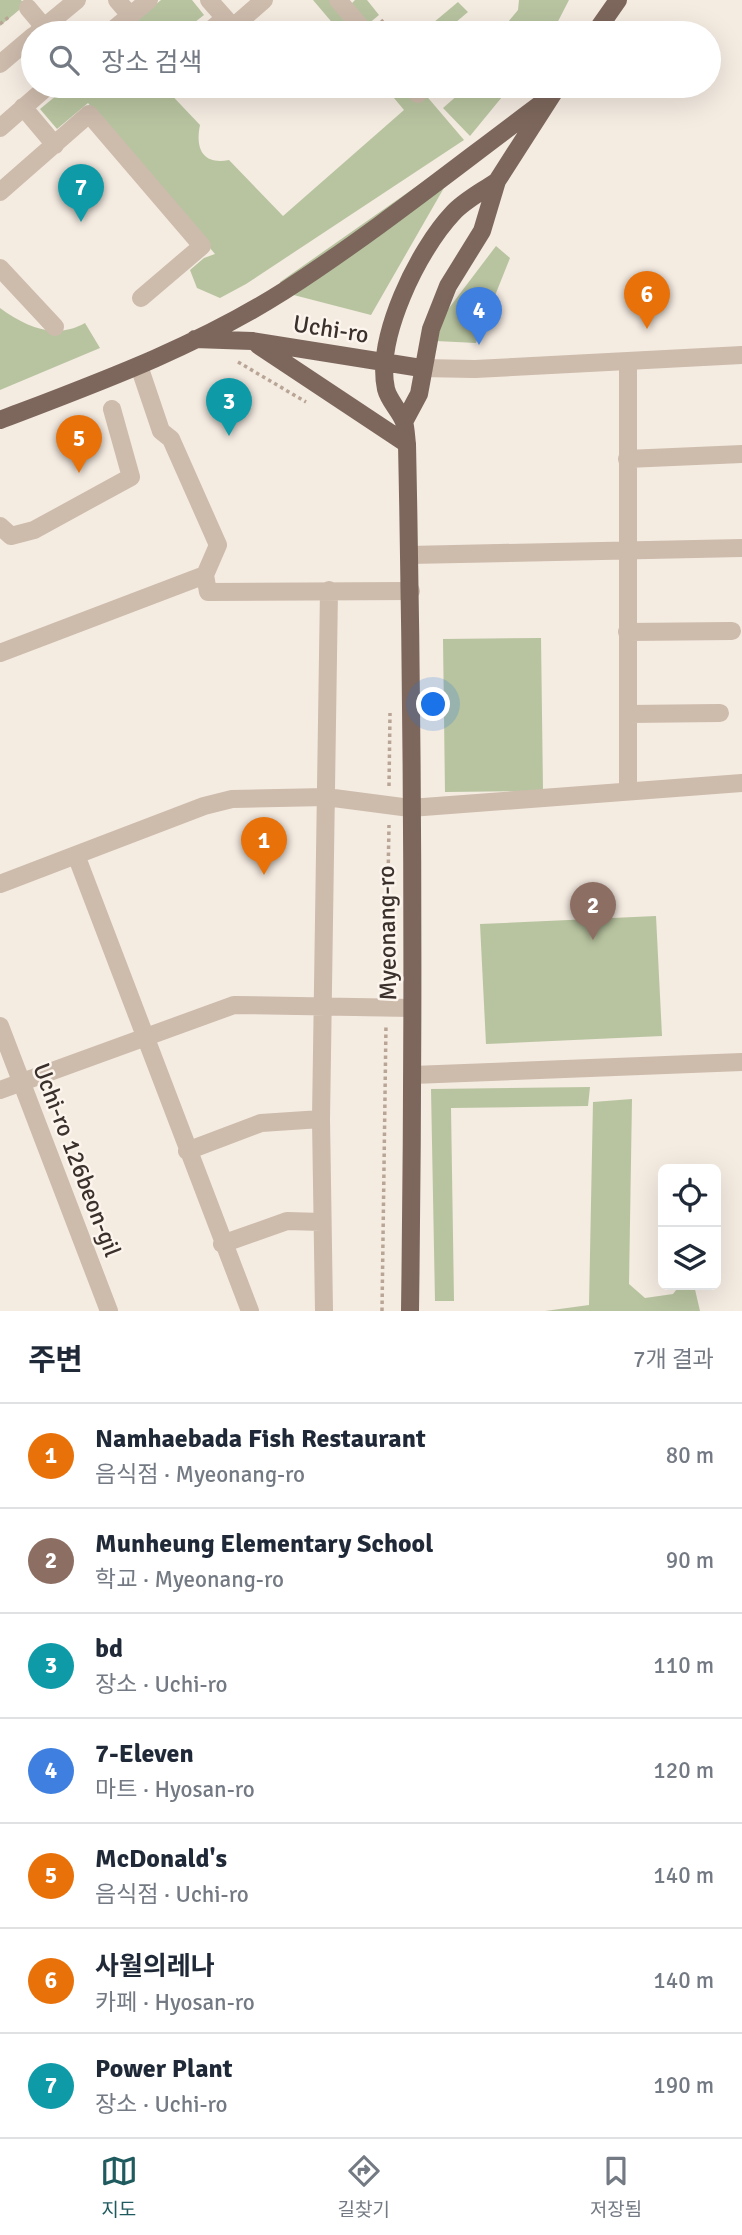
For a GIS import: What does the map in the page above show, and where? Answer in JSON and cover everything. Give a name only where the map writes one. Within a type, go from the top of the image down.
[{"type":"main road","points":[[603,21],[618,0]]},
{"type":"main road","points":[[195,339],[282,292],[414,202],[545,98]]},
{"type":"main road","name":"Uchi-ro","points":[[421,368],[438,309],[448,286],[482,231],[496,181],[549,98]]},
{"type":"main road","name":"Uchi-ro","points":[[0,420],[139,366],[195,339],[252,341],[384,362],[393,316],[402,293],[431,244],[453,212],[496,181]]},
{"type":"main road","points":[[252,341],[407,444]]},
{"type":"main road","points":[[384,362],[421,368],[419,394],[404,422]]},
{"type":"main road","name":"Myeonang-ro","points":[[384,362],[387,391],[404,422],[407,444],[411,591],[413,1075],[410,1311]]},
{"type":"street","points":[[54,21],[77,0]]},
{"type":"street","points":[[117,0],[130,15]]},
{"type":"street","points":[[123,21],[149,0]]},
{"type":"street","points":[[209,0],[228,21]]},
{"type":"street","points":[[240,21],[264,0]]},
{"type":"street","points":[[338,0],[356,21]]},
{"type":"street","points":[[28,8],[35,21]]},
{"type":"street","points":[[221,21],[225,18]]},
{"type":"street","points":[[0,64],[21,48]]},
{"type":"street","points":[[3,120],[34,98]]},
{"type":"street","points":[[23,107],[55,145]]},
{"type":"street","points":[[4,182],[55,145],[89,114],[202,246],[141,298]]},
{"type":"street","points":[[0,268],[55,327]]},
{"type":"street","points":[[421,368],[475,369],[742,355]]},
{"type":"street","points":[[628,361],[628,791]]},
{"type":"street","points":[[139,366],[161,430],[171,439],[218,545],[205,576],[208,592],[411,591]]},
{"type":"street","points":[[0,526],[11,536],[34,530],[131,477],[112,410]]},
{"type":"street","points":[[627,459],[742,454]]},
{"type":"street","points":[[409,555],[741,548]]},
{"type":"street","points":[[0,653],[205,576]]},
{"type":"street","points":[[324,1311],[321,1119],[329,590]]},
{"type":"street","points":[[627,632],[732,631]]},
{"type":"street","points":[[628,714],[720,713]]},
{"type":"street","points":[[0,884],[204,806],[232,799],[326,797],[410,808],[740,783]]},
{"type":"street","points":[[76,855],[222,1244],[250,1311]]},
{"type":"street","points":[[0,1090],[234,1005],[412,1008]]},
{"type":"street","name":"Uchi-ro 126beon-gil","points":[[0,1026],[109,1311]]},
{"type":"street","points":[[413,1075],[742,1062]]},
{"type":"street","points":[[187,1151],[261,1123],[321,1119]]},
{"type":"street","points":[[222,1244],[287,1221],[322,1222]]},
{"type":"green space","points":[[0,0],[21,0],[25,5],[0,26]]},
{"type":"green space","points":[[161,0],[192,0],[204,15],[196,21],[136,21]]},
{"type":"green space","points":[[313,0],[346,0],[350,5],[355,0],[367,0],[379,15],[372,21],[331,21]]},
{"type":"green space","points":[[519,0],[569,0],[558,21],[509,21],[518,10]]},
{"type":"green space","points":[[458,2],[468,12],[457,21],[435,21]]},
{"type":"green space","points":[[53,98],[174,98],[200,125],[199,141],[203,153],[213,160],[229,160],[283,216],[404,110],[394,98],[428,98],[464,140],[246,284],[220,298],[197,288],[190,270],[204,258],[215,254],[88,103],[57,129],[40,109]]},
{"type":"green space","points":[[454,98],[501,98],[470,136],[443,108]]},
{"type":"green space","points":[[464,153],[371,315],[282,292],[280,282]]},
{"type":"green space","points":[[496,246],[510,258],[476,343],[436,341],[446,312]]},
{"type":"green space","points":[[0,308],[30,326],[52,331],[74,328],[85,323],[100,348],[0,390]]},
{"type":"green space","points":[[541,638],[543,791],[445,792],[443,639]]},
{"type":"green space","points":[[656,916],[662,1036],[486,1044],[480,924]]},
{"type":"green space","points":[[590,1087],[588,1106],[451,1108],[454,1301],[435,1301],[431,1089]]},
{"type":"green space","points":[[632,1099],[629,1284],[645,1298],[673,1294],[676,1290],[695,1290],[700,1311],[545,1311],[589,1305],[593,1102]]},
{"type":"place","name":"Power Plant","points":[[81,222]]},
{"type":"place","name":"사월의레나","points":[[647,329]]},
{"type":"place","name":"7-Eleven","points":[[479,345]]},
{"type":"place","name":"bd","points":[[229,436]]},
{"type":"place","name":"McDonald's","points":[[79,473]]},
{"type":"place","name":"Namhaebada Fish Restaurant","points":[[264,875]]},
{"type":"place","name":"Munheung Elementary School","points":[[593,940]]}]
